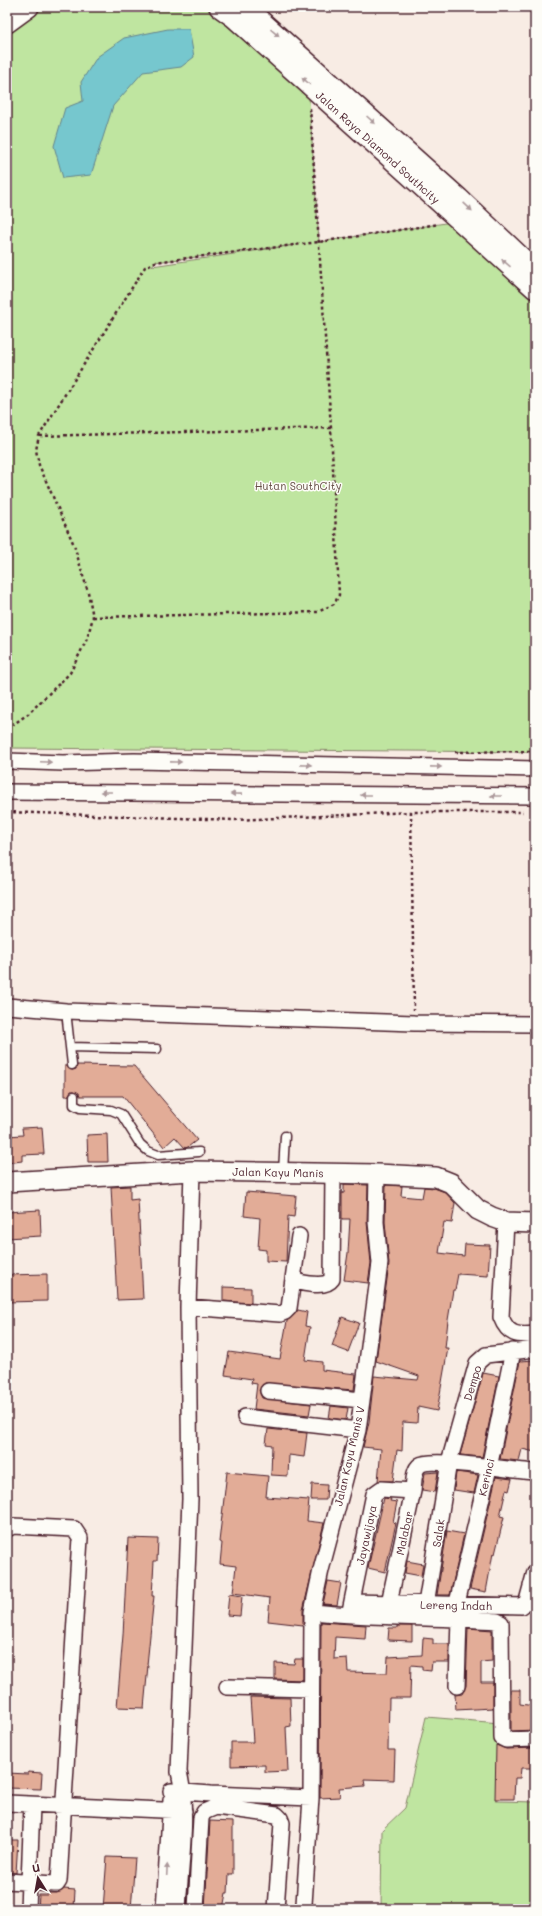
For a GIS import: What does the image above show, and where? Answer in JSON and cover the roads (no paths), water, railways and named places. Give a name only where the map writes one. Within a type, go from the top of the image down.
[{"type":"street","points":[[7,23],[29,7]]},
{"type":"street","name":"Jalan Raya Diamond Southcity","points":[[219,7],[233,17],[535,289]]},
{"type":"street","name":"Jalan Raya Diamond Southcity","points":[[246,7],[459,198],[535,270]]},
{"type":"street","points":[[7,761],[63,763],[134,761],[535,769]]},
{"type":"street","points":[[7,792],[535,796]]},
{"type":"street","points":[[7,1006],[66,1011],[414,1023],[535,1024]]},
{"type":"street","points":[[178,1909],[177,1810],[190,1498],[188,1307],[192,1171]]},
{"type":"street","name":"Jalan Kayu Manis","points":[[7,1182],[192,1171],[378,1174],[443,1179],[451,1183],[478,1210],[506,1222],[535,1224]]},
{"type":"street","points":[[293,1282],[324,1285],[329,1283],[332,1279],[333,1173]]},
{"type":"street","name":"Jalan Kayu Manis V","points":[[304,1904],[311,1798],[310,1689],[312,1612],[321,1570],[358,1430],[380,1263],[376,1222],[378,1174]]},
{"type":"street","points":[[506,1222],[501,1317],[505,1327],[512,1333],[523,1335],[535,1334]]},
{"type":"street","points":[[188,1307],[280,1314],[285,1312],[289,1308],[300,1236]]},
{"type":"street","name":"Dempo","points":[[449,1462],[477,1363],[486,1355],[535,1349]]},
{"type":"street","name":"Kerinci","points":[[457,1603],[489,1468],[513,1351]]},
{"type":"street","points":[[268,1391],[362,1400]]},
{"type":"street","points":[[245,1417],[358,1430]]},
{"type":"street","name":"Malabar","points":[[389,1603],[413,1491],[415,1472],[421,1464],[426,1462],[449,1462]]},
{"type":"street","points":[[449,1462],[489,1468],[535,1472]]},
{"type":"street","name":"Salak","points":[[426,1604],[449,1462]]},
{"type":"street","name":"Jayawijaya","points":[[350,1609],[374,1494],[381,1489],[413,1491]]},
{"type":"street","points":[[7,1529],[13,1526],[74,1529],[80,1538],[57,1884],[7,1880]]},
{"type":"street","name":"Lereng Indah","points":[[350,1609],[389,1603],[457,1603],[522,1606],[527,1601],[535,1572]]},
{"type":"street","points":[[312,1612],[350,1609],[497,1621],[501,1623],[502,1738],[506,1740],[535,1739]]},
{"type":"street","points":[[457,1686],[459,1618]]},
{"type":"street","points":[[227,1687],[310,1689]]},
{"type":"street","points":[[178,1791],[311,1798]]},
{"type":"street","points":[[7,1804],[177,1810]]},
{"type":"street","points":[[28,1909],[32,1804]]},
{"type":"street","points":[[196,1909],[201,1818],[204,1812],[216,1807],[277,1816],[280,1818],[282,1822],[276,1909]]},
{"type":"street","points":[[164,1909],[177,1810]]},
{"type":"lane","points":[[66,1011],[72,1065]]},
{"type":"lane","points":[[70,1047],[157,1049]]},
{"type":"lane","points":[[74,1096],[74,1104],[80,1108],[111,1110],[121,1114],[140,1144],[148,1151],[158,1155],[199,1152]]},
{"type":"lane","points":[[283,1172],[285,1136]]},
{"type":"water","points":[[168,29],[189,29],[194,57],[181,67],[143,72],[113,106],[91,175],[63,178],[54,146],[65,108],[83,101],[81,82],[97,57],[124,38]]},
{"type":"park label","name":"Hutan SouthCity","points":[[298,485]]}]
